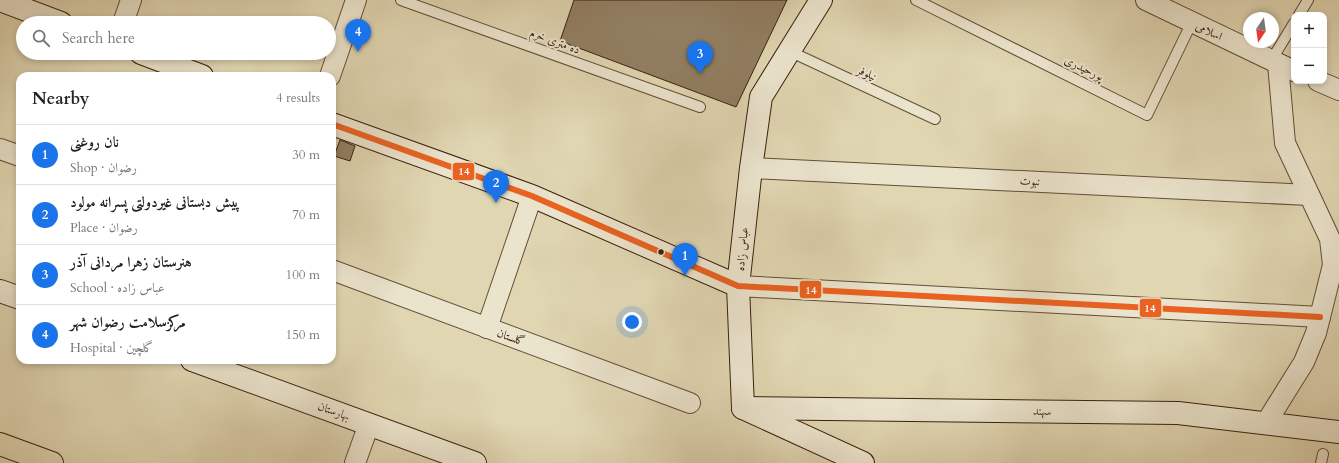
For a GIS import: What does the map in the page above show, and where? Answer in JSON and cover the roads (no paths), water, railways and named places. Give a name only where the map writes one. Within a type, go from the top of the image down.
[{"type":"main road","points":[[0,0],[42,16]]},
{"type":"main road","name":"عباس زاده","points":[[743,408],[738,286],[751,168],[761,97],[821,0]]},
{"type":"main road","points":[[160,60],[191,72]]},
{"type":"main road","points":[[336,125],[532,196],[738,286]]},
{"type":"main road","points":[[0,291],[16,297]]},
{"type":"main road","name":"بهارستان","points":[[203,364],[475,463]]},
{"type":"main road","points":[[743,408],[863,463]]},
{"type":"main road","name":"سهند","points":[[743,408],[1178,413],[1339,432]]},
{"type":"main road","points":[[0,444],[52,463]]},
{"type":"street","points":[[125,16],[131,0]]},
{"type":"street","points":[[336,58],[356,0]]},
{"type":"street","name":"اسلامی","points":[[1146,0],[1281,65]]},
{"type":"street","points":[[331,72],[335,60]]},
{"type":"street","points":[[1266,423],[1304,362],[1316,333],[1333,265],[1330,239],[1285,143],[1281,65]]},
{"type":"street","points":[[1325,84],[1339,90]]},
{"type":"street","points":[[0,149],[16,155]]},
{"type":"street","name":"نبوت","points":[[751,168],[1309,195]]},
{"type":"street","points":[[487,328],[532,196]]},
{"type":"street","name":"گلستان","points":[[336,271],[690,402]]},
{"type":"street","points":[[738,286],[1320,317]]},
{"type":"street","points":[[355,463],[369,424]]},
{"type":"lane","name":"ده متری خرم","points":[[401,0],[700,107]]},
{"type":"lane","name":"پورحیدری","points":[[916,0],[1147,115],[1192,22]]},
{"type":"lane","points":[[1301,12],[1308,0]]},
{"type":"lane","points":[[1281,65],[1291,33]]},
{"type":"lane","name":"نیلوفر","points":[[789,51],[935,119]]},
{"type":"place","name":"مرکزسلامت رضوان شهر","points":[[358,52]]},
{"type":"place","name":"هنرستان زهرا مردانی آذر","points":[[700,74]]},
{"type":"place","name":"پیش دبستانی غیردولتی پسرانه مولود","points":[[496,203]]},
{"type":"place","name":"نان روغنی","points":[[685,276]]}]
